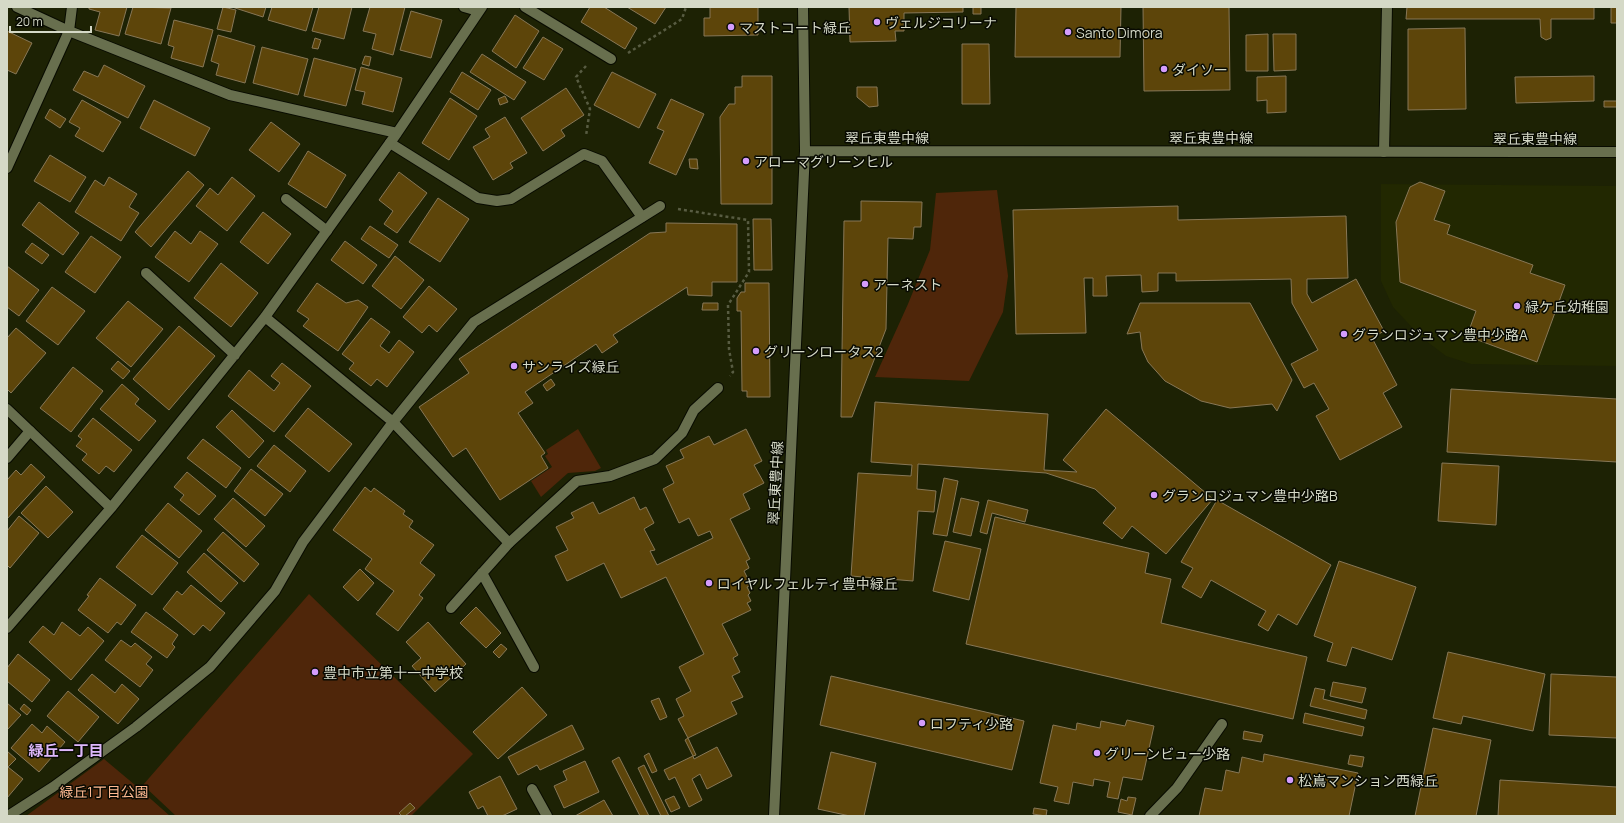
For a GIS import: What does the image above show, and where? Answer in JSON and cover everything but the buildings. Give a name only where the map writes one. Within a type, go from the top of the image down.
[{"type":"street","points":[[17,7],[69,31],[230,95],[397,133]]},
{"type":"street","points":[[7,168],[69,31],[72,7]]},
{"type":"street","points":[[7,628],[111,508],[265,317],[397,133],[480,9],[464,7]]},
{"type":"street","points":[[525,7],[611,58]]},
{"type":"street","name":"翠丘東豊中線","points":[[774,816],[805,150],[803,7]]},
{"type":"street","points":[[1384,152],[1387,7]]},
{"type":"street","points":[[390,143],[478,198],[497,201],[511,199],[584,154],[602,161],[642,217]]},
{"type":"street","name":"翠丘東豊中線","points":[[805,150],[1617,152]]},
{"type":"street","points":[[286,200],[327,231]]},
{"type":"street","points":[[8,816],[53,787],[136,727],[210,667],[275,591],[303,542],[393,422],[474,322],[660,206]]},
{"type":"street","points":[[146,273],[235,355]]},
{"type":"street","points":[[265,317],[393,422],[509,542]]},
{"type":"street","points":[[451,608],[509,542],[577,481],[610,476],[655,459],[682,433],[694,410],[718,388]]},
{"type":"street","points":[[7,409],[111,508]]},
{"type":"street","points":[[7,458],[30,431]]},
{"type":"street","points":[[482,573],[534,667]]},
{"type":"street","points":[[1150,816],[1177,788],[1222,724]]},
{"type":"street","points":[[532,790],[547,816]]},
{"type":"path","points":[[660,206],[748,220],[749,272],[728,305],[729,349],[733,372],[718,388]]},
{"type":"shaded area","points":[[1381,184],[1617,186],[1617,366],[1471,364],[1446,356],[1421,337],[1393,307],[1381,281]]},
{"type":"green space","points":[[997,190],[1008,276],[1003,312],[969,381],[875,377],[908,304],[930,250],[936,193]]},
{"type":"green space","points":[[578,429],[601,468],[595,471],[568,473],[541,497],[531,481],[552,467],[545,456],[548,454],[546,450]]},
{"type":"green space","name":"豊中市立第十一中学校","points":[[309,594],[473,754],[411,816],[176,816],[143,785]]},
{"type":"green space","name":"緑丘1丁目公園","points":[[104,759],[170,816],[26,816]]},
{"type":"place","name":"ヴェルジコリーナ","points":[[877,22]]},
{"type":"place","name":"マストコート緑丘","points":[[731,27]]},
{"type":"place","name":"Santo Dimora","points":[[1068,32]]},
{"type":"place","name":"ダイソー","points":[[1164,69]]},
{"type":"place","name":"アローマグリーンヒル","points":[[746,161]]},
{"type":"place","name":"アーネスト","points":[[865,284]]},
{"type":"place","name":"緑ケ丘幼稚園","points":[[1517,306]]},
{"type":"place","name":"グランロジュマン豊中少路A","points":[[1344,334]]},
{"type":"place","name":"グリーンロータス2","points":[[756,351]]},
{"type":"place","name":"サンライズ緑丘","points":[[514,366]]},
{"type":"place","name":"グランロジュマン豊中少路B","points":[[1154,495]]},
{"type":"place","name":"ロイヤルフェルティ豊中緑丘","points":[[709,583]]},
{"type":"place","name":"豊中市立第十一中学校","points":[[315,672]]},
{"type":"place","name":"ロフティ少路","points":[[922,723]]},
{"type":"place","name":"グリーンビュー少路","points":[[1097,753]]},
{"type":"place","name":"松嶌マンション西緑丘","points":[[1290,780]]},
{"type":"district","name":"緑丘一丁目","points":[[66,750]]}]
